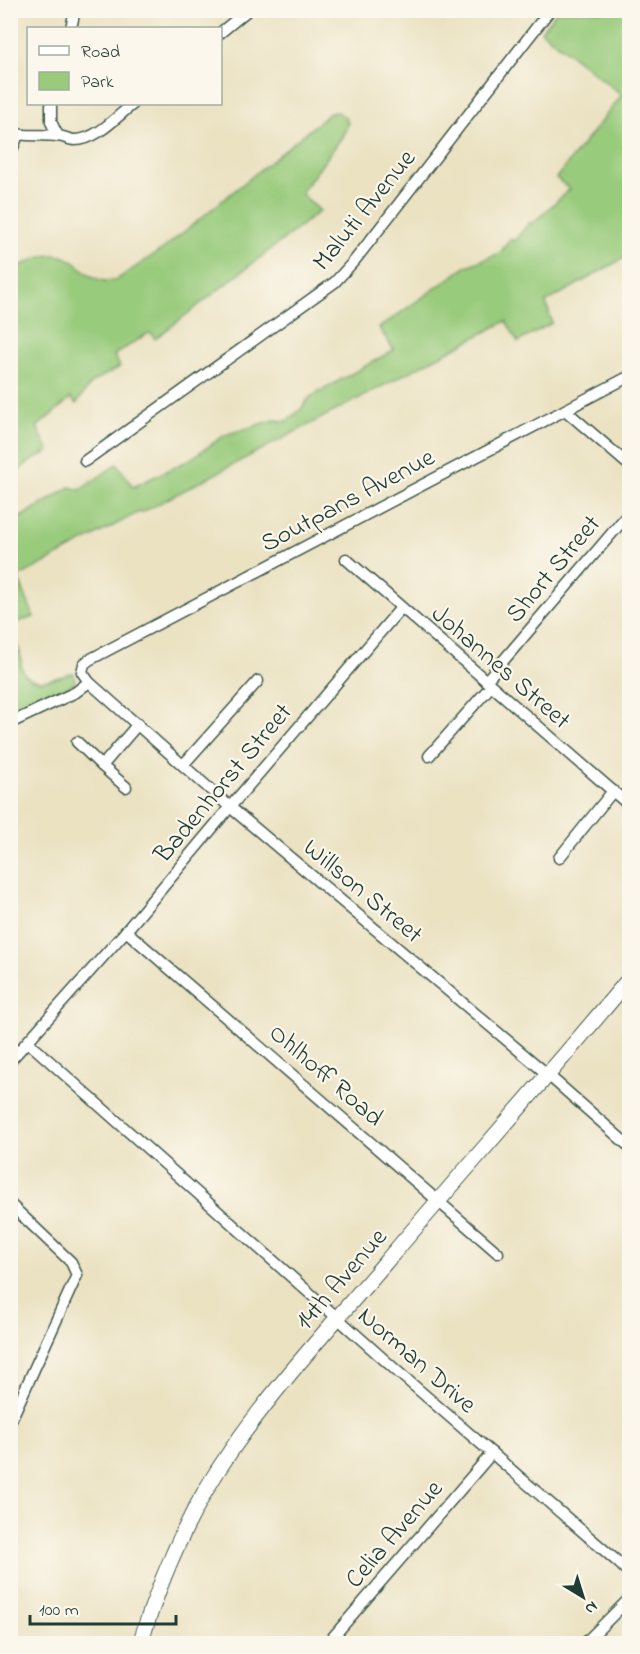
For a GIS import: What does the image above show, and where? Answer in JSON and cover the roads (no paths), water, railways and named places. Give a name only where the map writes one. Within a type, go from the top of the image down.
[{"type":"main road","name":"14th Avenue","points":[[140,1644],[153,1600],[172,1556],[213,1479],[251,1423],[309,1350],[630,978]]},
{"type":"street","points":[[70,27],[75,10]]},
{"type":"street","points":[[222,31],[248,10]]},
{"type":"street","name":"Maluti Avenue","points":[[85,461],[335,282],[355,260],[550,10]]},
{"type":"street","points":[[51,105],[51,122],[58,136]]},
{"type":"street","points":[[10,154],[14,134],[58,136],[76,140],[89,137],[132,105]]},
{"type":"street","name":"Soutpans Avenue","points":[[89,682],[82,674],[82,667],[86,662],[630,376]]},
{"type":"street","points":[[565,410],[630,466]]},
{"type":"street","name":"Short Street","points":[[429,756],[630,512]]},
{"type":"street","name":"Johannes Street","points":[[346,559],[621,798]]},
{"type":"street","name":"Badenhorst Street","points":[[10,1061],[126,930],[401,608]]},
{"type":"street","points":[[183,765],[258,681]]},
{"type":"street","points":[[10,723],[76,692],[89,682]]},
{"type":"street","name":"Willson Street","points":[[89,682],[230,807],[547,1074],[630,1147]]},
{"type":"street","points":[[102,765],[138,724]]},
{"type":"street","points":[[77,742],[126,787]]},
{"type":"street","points":[[559,858],[630,789]]},
{"type":"street","name":"Ohlhoff Road","points":[[126,930],[498,1253]]},
{"type":"street","name":"Norman Drive","points":[[28,1042],[337,1318],[625,1566],[630,1574]]},
{"type":"street","points":[[10,1204],[71,1262],[77,1272],[71,1292],[10,1422]]},
{"type":"street","name":"Celia Avenue","points":[[327,1644],[492,1453]]},
{"type":"street","points":[[584,1644],[625,1601],[630,1591]]}]
